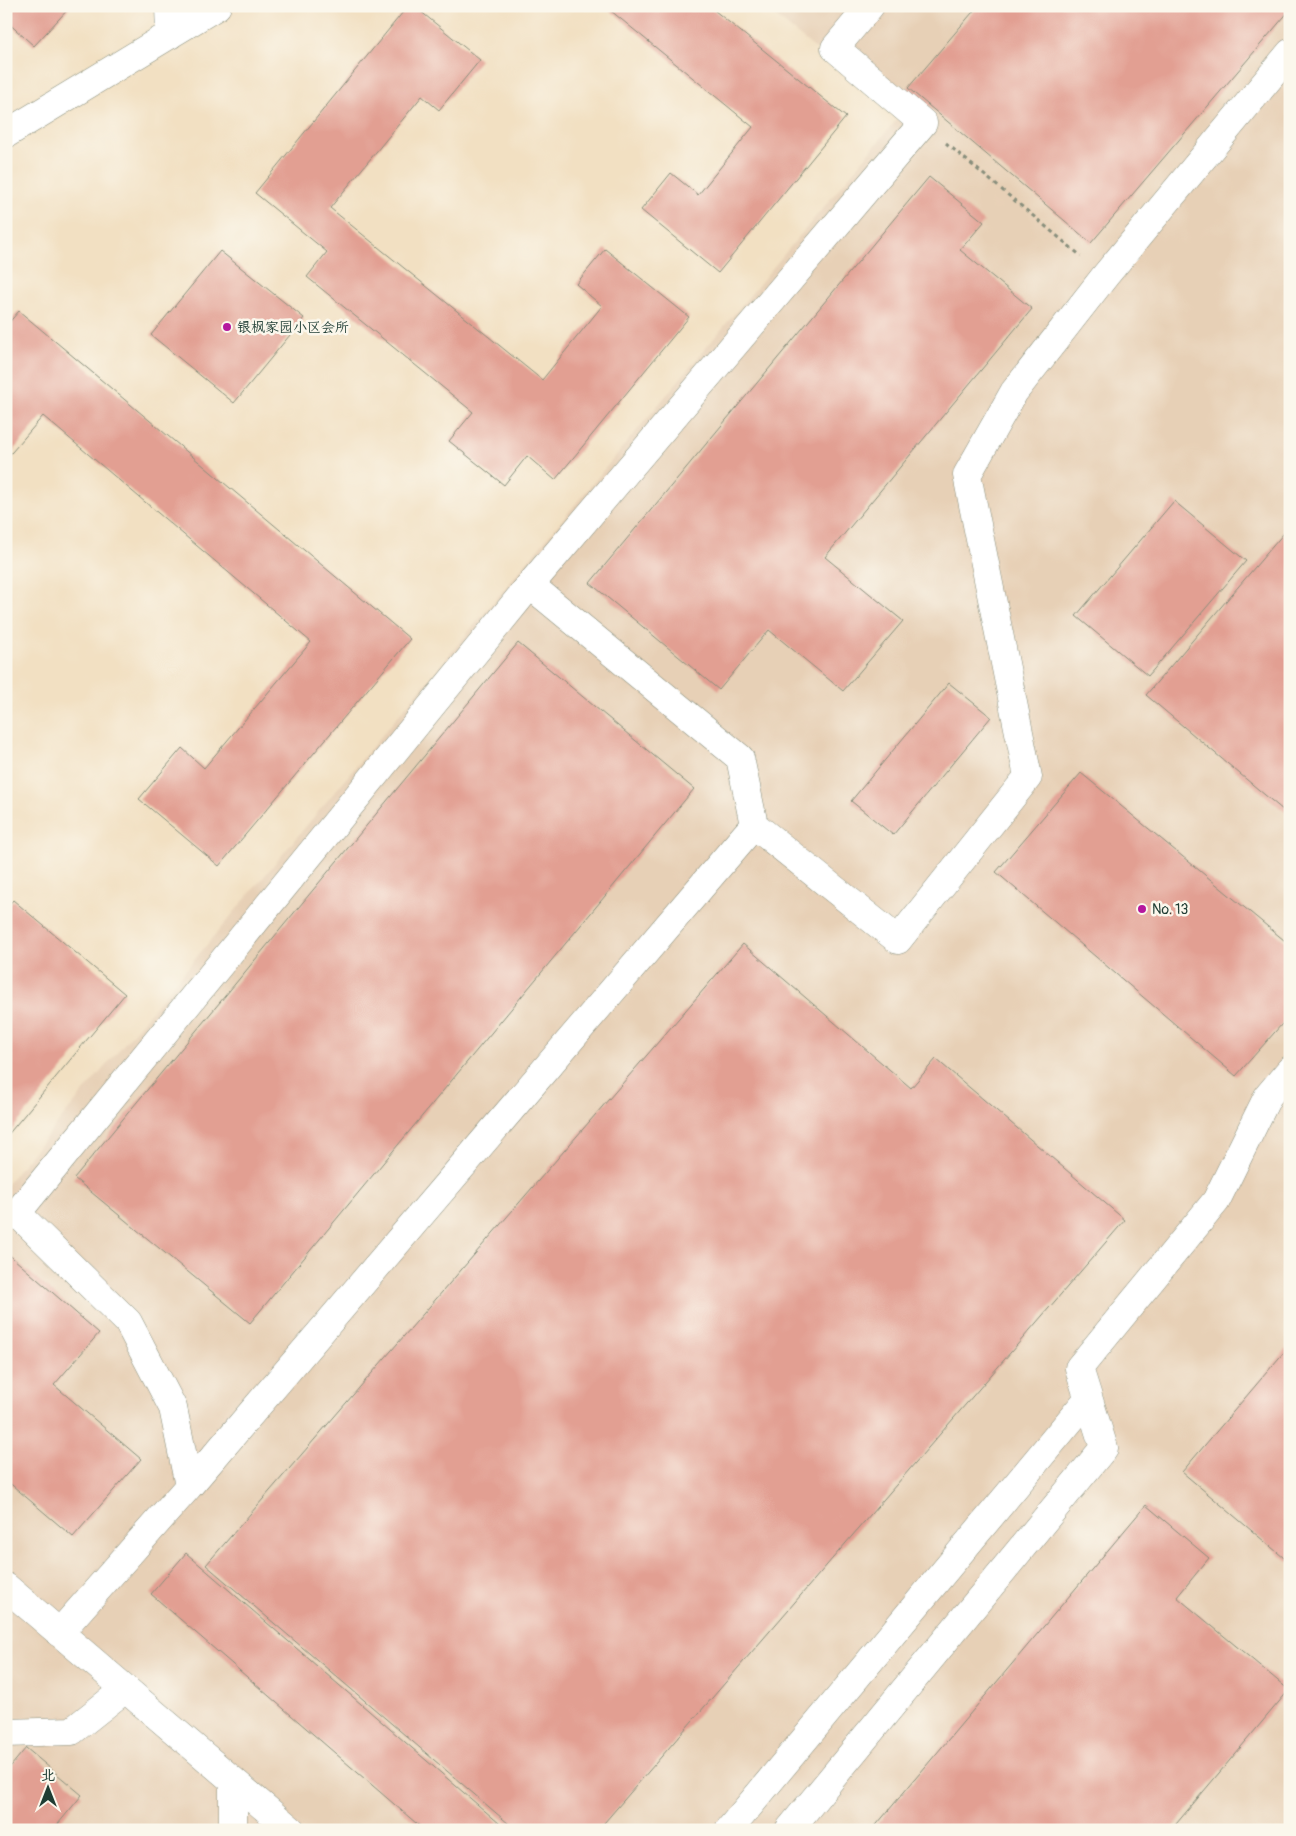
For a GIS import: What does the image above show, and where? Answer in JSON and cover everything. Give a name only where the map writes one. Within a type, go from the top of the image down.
[{"type":"street","points":[[169,6],[170,35]]},
{"type":"street","points":[[6,134],[217,6]]},
{"type":"street","points":[[189,1486],[173,1408],[128,1322],[18,1213],[530,585],[923,123],[835,48],[870,6]]},
{"type":"street","points":[[530,585],[740,758],[754,825],[898,940],[1028,777],[967,474],[1014,392],[1106,276],[1290,52]]},
{"type":"street","points":[[59,1633],[189,1486],[754,825]]},
{"type":"street","points":[[789,1830],[1104,1448],[1079,1368],[1216,1201],[1268,1096],[1290,1070]]},
{"type":"street","points":[[729,1830],[1088,1399]]},
{"type":"street","points":[[6,1587],[291,1830]]},
{"type":"street","points":[[6,1733],[72,1731],[125,1689]]},
{"type":"street","points":[[233,1781],[233,1830]]},
{"type":"path","points":[[923,123],[1106,276]]},
{"type":"shaded area","points":[[763,6],[1290,6],[1290,1830],[6,1830],[6,1185],[899,117]]},
{"type":"building","points":[[6,6],[71,6],[34,46],[6,21]]},
{"type":"building","points":[[408,6],[414,6],[480,60],[439,110],[422,96],[330,208],[542,380],[602,306],[576,284],[605,249],[689,317],[555,480],[527,456],[504,485],[449,441],[473,412],[307,277],[327,252],[255,193]]},
{"type":"building","points":[[605,6],[709,6],[846,117],[718,273],[641,210],[671,173],[698,195],[753,127]]},
{"type":"building","points":[[978,6],[1290,6],[1290,10],[1091,243],[908,88]]},
{"type":"building","points":[[929,177],[984,222],[960,250],[1032,309],[825,557],[903,621],[843,691],[769,630],[719,690],[590,583]]},
{"type":"building","name":"银枫家园小区会所","points":[[220,251],[304,318],[234,403],[151,335]]},
{"type":"building","points":[[19,311],[410,639],[219,866],[139,799],[182,748],[204,768],[311,642],[43,416],[6,459],[6,326]]},
{"type":"building","points":[[1174,501],[1246,561],[1148,676],[1076,616]]},
{"type":"building","points":[[1290,526],[1290,816],[1146,695]]},
{"type":"building","points":[[518,643],[694,789],[250,1323],[74,1178]]},
{"type":"building","points":[[949,683],[991,717],[893,835],[851,801]]},
{"type":"building","name":"No. 13","points":[[1081,773],[1290,945],[1290,1015],[1236,1076],[996,872]]},
{"type":"building","points":[[13,900],[125,994],[6,1137],[6,908]]},
{"type":"building","points":[[743,944],[911,1088],[936,1059],[1125,1220],[598,1830],[516,1830],[206,1565]]},
{"type":"building","points":[[6,1252],[99,1333],[54,1385],[141,1459],[73,1537],[6,1480]]},
{"type":"building","points":[[1290,1345],[1290,1563],[1182,1472]]},
{"type":"building","points":[[1146,1505],[1209,1558],[1177,1597],[1289,1690],[1171,1830],[872,1830]]},
{"type":"building","points":[[186,1553],[507,1830],[424,1830],[151,1594]]},
{"type":"building","points":[[26,1748],[82,1795],[53,1830],[6,1830],[6,1772]]},
{"type":"place","name":"银枫家园小区会所","points":[[227,327]]},
{"type":"place","name":"No. 13","points":[[1142,909]]}]
